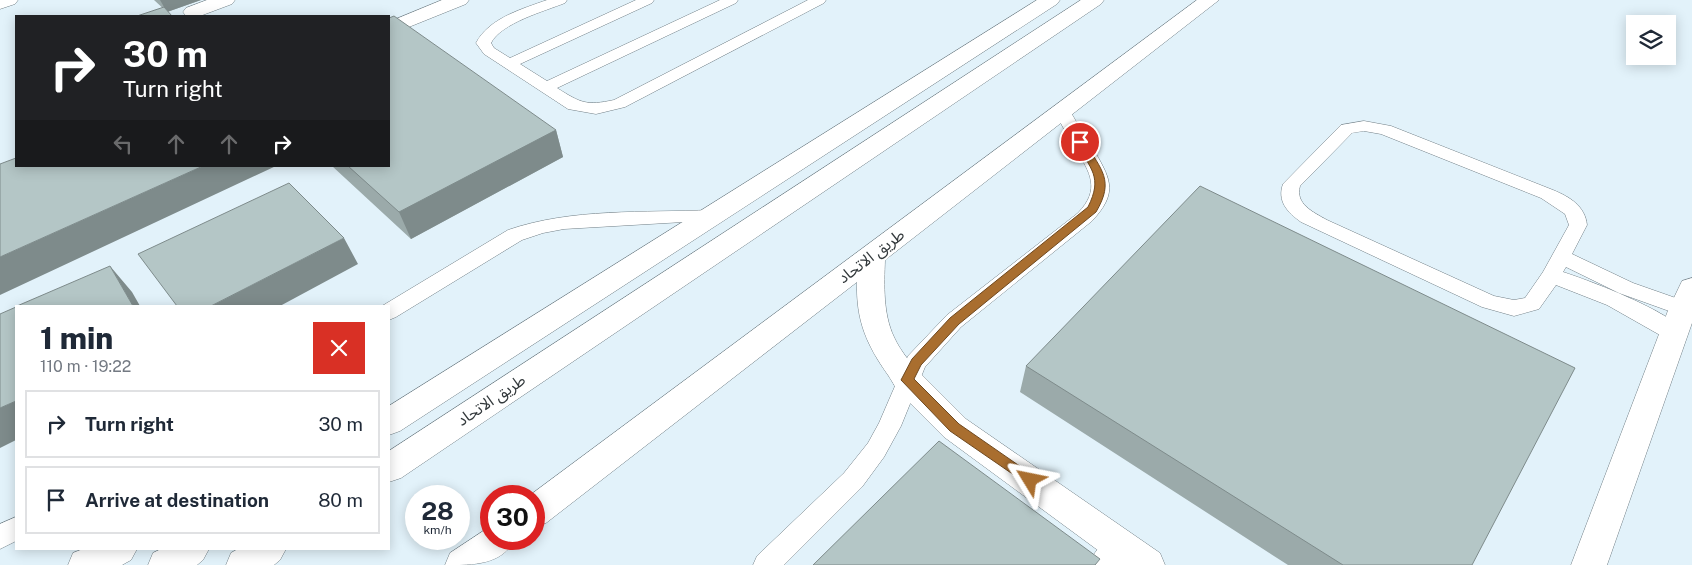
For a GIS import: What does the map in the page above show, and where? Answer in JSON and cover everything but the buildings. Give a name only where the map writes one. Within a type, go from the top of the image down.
[{"type":"main road","points":[[0,2],[8,0]]},
{"type":"main road","points":[[193,12],[225,0]]},
{"type":"main road","points":[[390,29],[459,0]]},
{"type":"main road","points":[[390,421],[1050,0]]},
{"type":"main road","name":"طريق الاتحاد","points":[[390,467],[1094,0]]},
{"type":"main road","name":"طريق الاتحاد","points":[[545,504],[1209,0]]},
{"type":"main road","points":[[872,256],[870,284],[872,312],[882,341],[908,380],[955,428],[1110,555],[1147,565]]},
{"type":"main road","points":[[1589,565],[1683,310]]},
{"type":"main road","points":[[86,565],[117,550]]},
{"type":"main road","points":[[166,565],[189,550]]},
{"type":"main road","points":[[244,565],[266,550]]},
{"type":"main road","points":[[463,565],[483,550]]},
{"type":"lane","points":[[560,0],[500,26],[487,34],[484,38],[485,47],[574,106],[596,109],[614,105],[819,0]]},
{"type":"lane","points":[[509,64],[647,0]]},
{"type":"lane","points":[[545,88],[732,0]]},
{"type":"lane","points":[[766,565],[853,480],[876,450],[889,426],[916,362],[954,321],[1085,217],[1098,201],[1101,182],[1098,172],[1062,112]]},
{"type":"lane","points":[[1374,127],[1547,194],[1568,206],[1578,219],[1578,225],[1560,256],[1551,276],[1532,304],[1514,308],[1489,302],[1306,217],[1296,209],[1290,200],[1288,191],[1292,184],[1347,129],[1374,127]]},
{"type":"lane","points":[[390,311],[516,236],[533,228],[553,223],[711,216]]},
{"type":"lane","points":[[1560,256],[1626,288],[1683,310]]},
{"type":"lane","points":[[1551,276],[1596,291],[1652,318],[1683,310]]},
{"type":"lane","points":[[0,537],[15,529]]},
{"type":"route","points":[[1030,480],[955,428],[908,380],[916,362],[954,321],[1093,209],[1101,192],[1101,182],[1098,172],[1080,142]]}]
